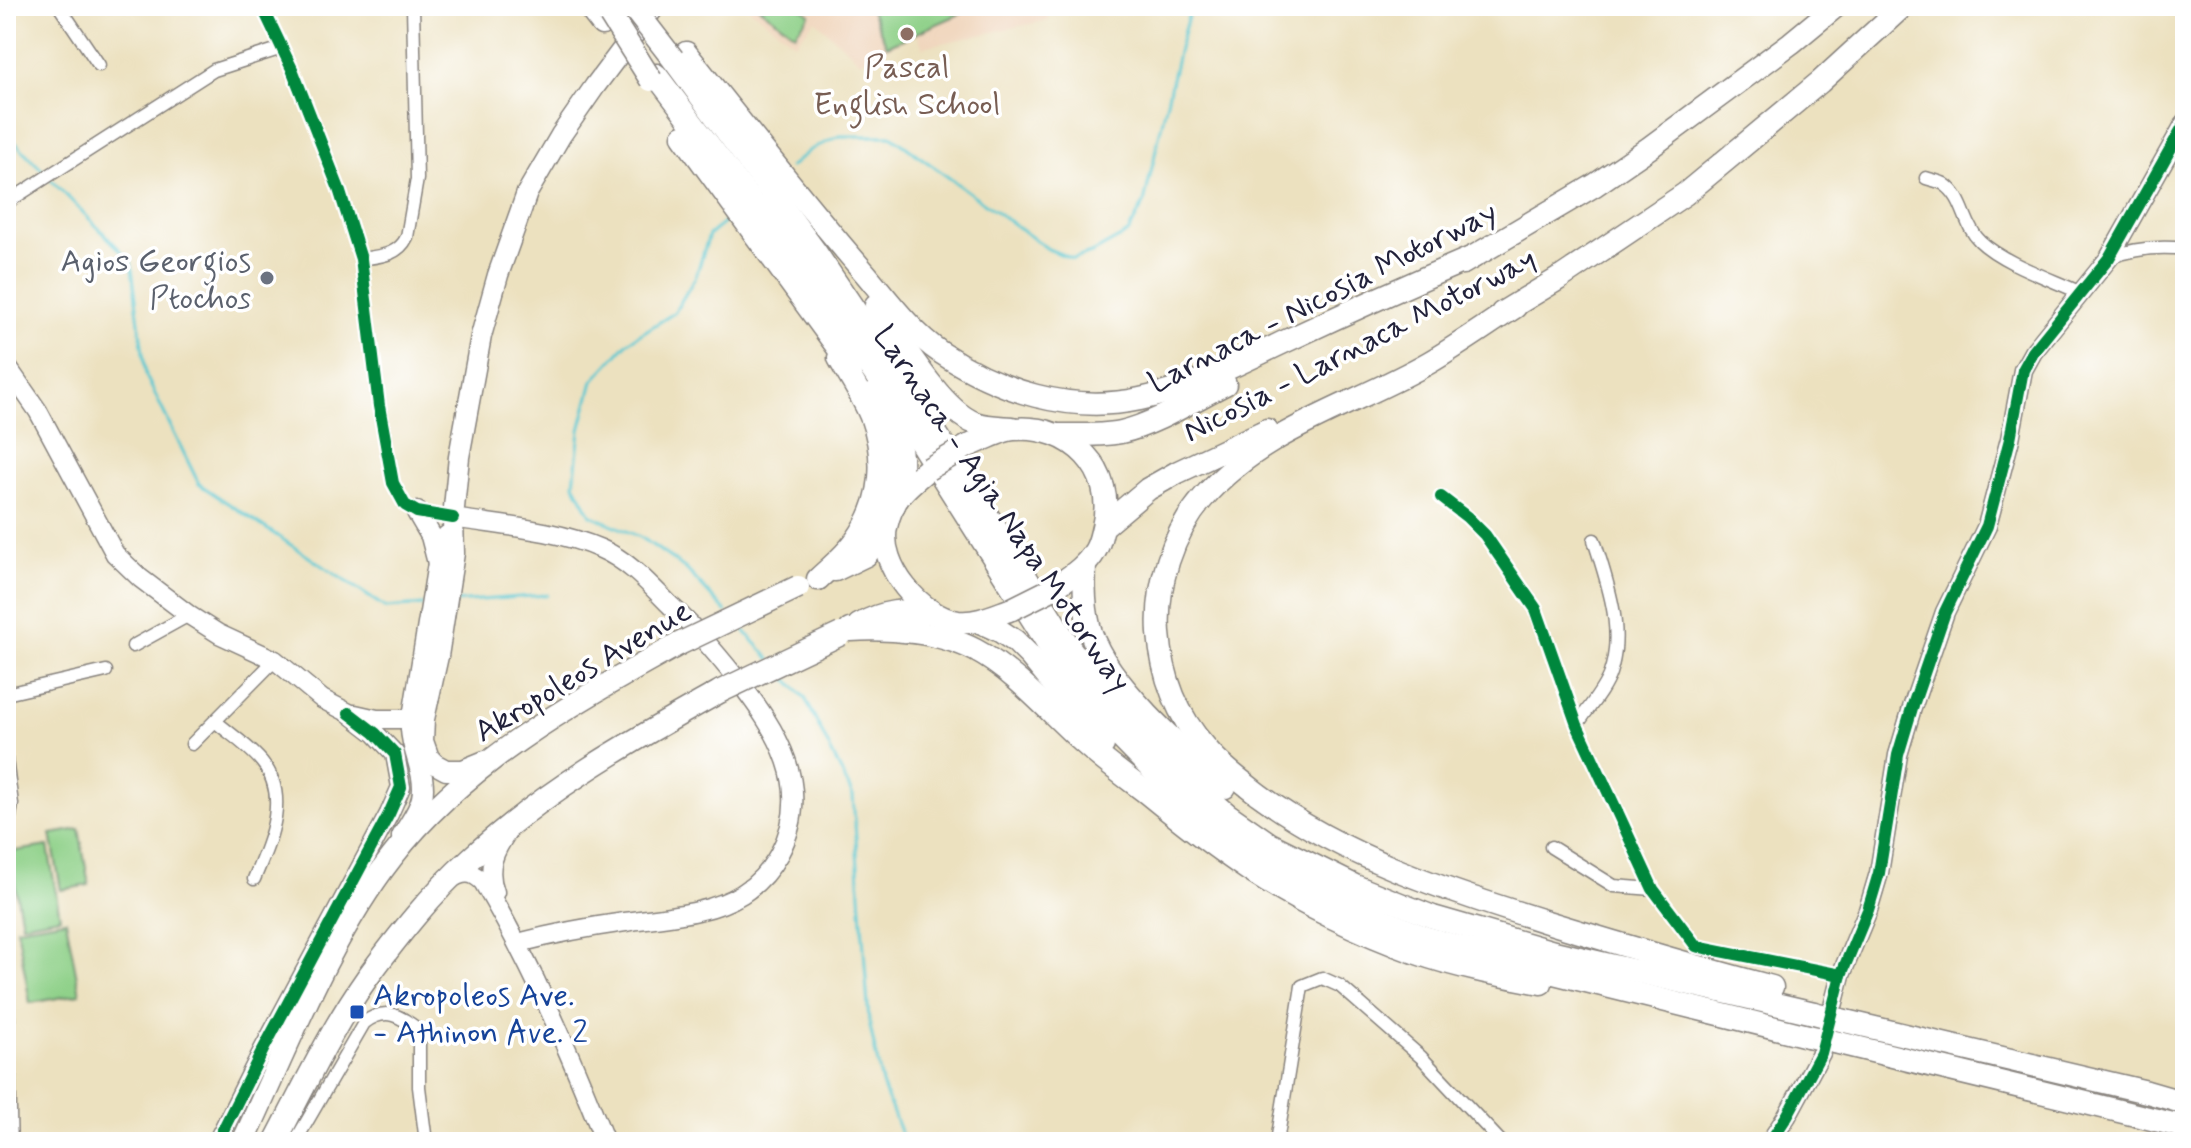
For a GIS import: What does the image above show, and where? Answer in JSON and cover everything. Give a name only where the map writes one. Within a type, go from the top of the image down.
[{"type":"highway","name":"Larnaca - Agia Napa Motorway","points":[[632,6],[678,54],[814,250],[916,401],[1072,651],[1131,724],[1175,769],[1227,814],[1270,844],[1355,886],[1433,917],[1554,952],[1786,1005],[1816,1006]]},
{"type":"highway","points":[[652,6],[678,54],[906,321],[937,350],[990,382],[1021,393],[1052,400],[1104,404],[1174,390],[1217,374],[1473,257]]},
{"type":"highway","name":"Larnaca - Nicosia Motorway","points":[[1058,435],[1125,431],[1412,293],[1595,185],[1791,43],[1836,6]]},
{"type":"highway","name":"Nicosia - Larnaca Motorway","points":[[1104,526],[1148,489],[1178,472],[1296,417],[1515,307],[1685,194],[1820,82],[1903,6]]},
{"type":"highway","points":[[601,13],[651,80],[721,188],[885,413],[902,456],[902,476],[885,529],[887,546],[899,578],[931,613]]},
{"type":"highway","name":"Larnaca - Agia Napa Motorway","points":[[651,80],[796,260],[894,402],[1059,661],[1118,735],[1164,782],[1262,858],[1346,905],[1424,937],[1663,1000],[1832,1032],[2185,1127]]},
{"type":"highway","points":[[275,1142],[325,1045],[366,980],[413,918],[470,859],[519,818],[595,763],[721,691],[870,619],[889,612],[908,610],[931,613],[958,622],[978,621],[1012,609],[1054,588],[1085,565],[1098,546],[1107,510],[1105,494],[1088,457],[1058,435],[977,424],[959,415],[941,397],[804,202]]},
{"type":"highway","points":[[1515,307],[1429,362],[1266,444],[1227,471],[1185,521],[1172,547],[1163,579],[1158,616],[1160,649],[1170,689],[1184,718],[1205,748],[1234,776],[1286,814],[1366,858],[1445,890],[1816,1006],[1832,1032],[2076,1067],[2185,1103]]},
{"type":"highway","points":[[808,583],[846,552],[860,535],[872,513],[881,485],[880,454],[872,419],[820,322]]},
{"type":"highway","points":[[894,505],[903,489],[928,469],[968,446],[1012,428]]},
{"type":"highway","name":"Akropoleos Avenue","points":[[243,1142],[334,947],[393,855],[433,812],[525,734],[679,644],[866,555],[885,529]]},
{"type":"highway","points":[[1085,565],[1085,609],[1091,634],[1103,659],[1123,687],[1179,746],[1225,786],[1285,826],[1359,869],[1442,901],[1786,1005]]},
{"type":"highway","points":[[978,621],[1008,636],[1031,657],[1148,794]]},
{"type":"highway","points":[[846,632],[874,628],[899,630],[973,648],[1002,666],[1087,746],[1199,835],[1251,871],[1340,921],[1405,948],[1511,978],[1589,993],[1663,1000]]},
{"type":"main road","points":[[393,855],[418,808],[423,790],[411,741],[418,719],[439,604],[454,553],[453,518],[459,457],[481,336],[498,275],[527,193],[574,117],[652,6]]},
{"type":"main road","points":[[1770,1142],[1832,1032],[1841,975],[1868,910],[1879,873],[1898,755],[1945,612],[1987,526],[2010,439],[2023,370],[2033,352],[2109,258],[2185,123]]},
{"type":"main road","points":[[6,365],[38,411],[115,554],[140,578],[189,615],[219,634],[275,660],[322,699],[349,713],[375,733],[395,754],[401,787],[389,814],[217,1142]]},
{"type":"main road","points":[[417,512],[431,536],[438,563],[439,604]]},
{"type":"main road","points":[[438,563],[453,518]]},
{"type":"main road","points":[[453,518],[553,533],[602,549],[627,564],[692,625],[746,691],[772,727],[791,776],[793,799],[785,843],[769,871],[744,893],[719,906],[518,943]]},
{"type":"main road","points":[[349,713],[377,719],[418,719]]},
{"type":"main road","points":[[418,719],[429,758],[441,768],[463,770],[496,756]]},
{"type":"main road","points":[[506,921],[491,879],[492,861],[499,844],[519,818]]},
{"type":"main road","points":[[449,880],[469,873],[483,882],[518,943],[574,1062],[605,1142]]},
{"type":"street","points":[[59,6],[99,65]]},
{"type":"street","points":[[262,6],[292,69],[339,189],[361,259],[379,406],[393,483],[405,505],[417,512],[453,518]]},
{"type":"street","points":[[361,259],[390,254],[404,244],[407,237],[417,179],[413,6]]},
{"type":"street","points":[[6,203],[214,70],[282,48]]},
{"type":"street","points":[[1926,178],[1944,184],[1962,204],[1968,225],[1979,241],[2005,259],[2081,293]]},
{"type":"street","points":[[2109,258],[2129,250],[2185,249]]},
{"type":"street","points":[[1441,497],[1485,535],[1536,609],[1577,725],[1653,889],[1696,946],[1841,975]]},
{"type":"street","points":[[1577,725],[1609,676],[1617,646],[1611,596],[1594,540]]},
{"type":"street","points":[[133,646],[189,615]]},
{"type":"street","points":[[192,744],[275,660]]},
{"type":"street","points":[[6,694],[106,671]]},
{"type":"street","points":[[215,721],[265,765],[275,791],[273,833],[254,879]]},
{"type":"street","points":[[6,759],[12,804],[6,840]]},
{"type":"street","points":[[1551,847],[1614,886],[1653,889]]},
{"type":"street","points":[[6,978],[10,1016],[8,1090],[11,1142]]},
{"type":"street","points":[[1277,1142],[1302,986],[1322,978],[1340,986],[1421,1057],[1501,1142]]},
{"type":"street","points":[[295,1142],[364,1023],[385,1013],[395,1015],[419,1030],[419,1087],[426,1142]]},
{"type":"shaded area","name":"Pascal English School","points":[[746,6],[1045,6],[1049,20],[923,47],[917,35],[860,61],[815,20],[795,43]]},
{"type":"green space","points":[[757,6],[799,6],[810,14],[795,34]]},
{"type":"green space","points":[[869,6],[978,6],[887,46]]},
{"type":"green space","points":[[79,829],[89,885],[61,890],[51,834]]},
{"type":"green space","points":[[48,846],[60,917],[22,924],[9,852]]},
{"type":"green space","points":[[66,920],[80,994],[30,1003],[17,928]]},
{"type":"waterway","points":[[790,167],[810,150],[840,136],[891,136],[1048,249],[1073,259],[1094,252],[1128,233],[1144,203],[1191,6]]},
{"type":"waterway","points":[[6,133],[45,173]]},
{"type":"waterway","points":[[50,179],[131,261],[146,376],[199,484],[386,608],[423,605]]},
{"type":"waterway","points":[[726,612],[686,569],[642,538],[591,515],[574,484],[580,430],[593,381],[628,342],[674,313],[696,276],[709,235],[732,216]]},
{"type":"waterway","points":[[454,602],[547,595]]},
{"type":"waterway","points":[[740,626],[770,659]]},
{"type":"waterway","points":[[780,671],[805,698],[853,796],[869,1021],[882,1084],[904,1142]]},
{"type":"cycle path","points":[[262,6],[292,69],[339,189],[361,259],[379,406],[393,483],[405,505],[417,512],[453,518]]},
{"type":"cycle path","points":[[1770,1142],[1821,1053],[1841,975],[1868,910],[1879,873],[1898,755],[1945,612],[1987,526],[2010,439],[2023,370],[2033,352],[2109,258],[2185,123]]},
{"type":"cycle path","points":[[1441,497],[1485,535],[1536,609],[1577,725],[1653,889],[1696,946],[1841,975]]},
{"type":"cycle path","points":[[217,1142],[401,787],[395,754],[349,713]]},
{"type":"place","name":"Pascal English School","points":[[907,34]]},
{"type":"place","name":"Agios Georgios Ptochos","points":[[267,278]]},
{"type":"place","name":"Akropoleos Ave. - Athinon Ave. 2","points":[[357,1012]]}]
